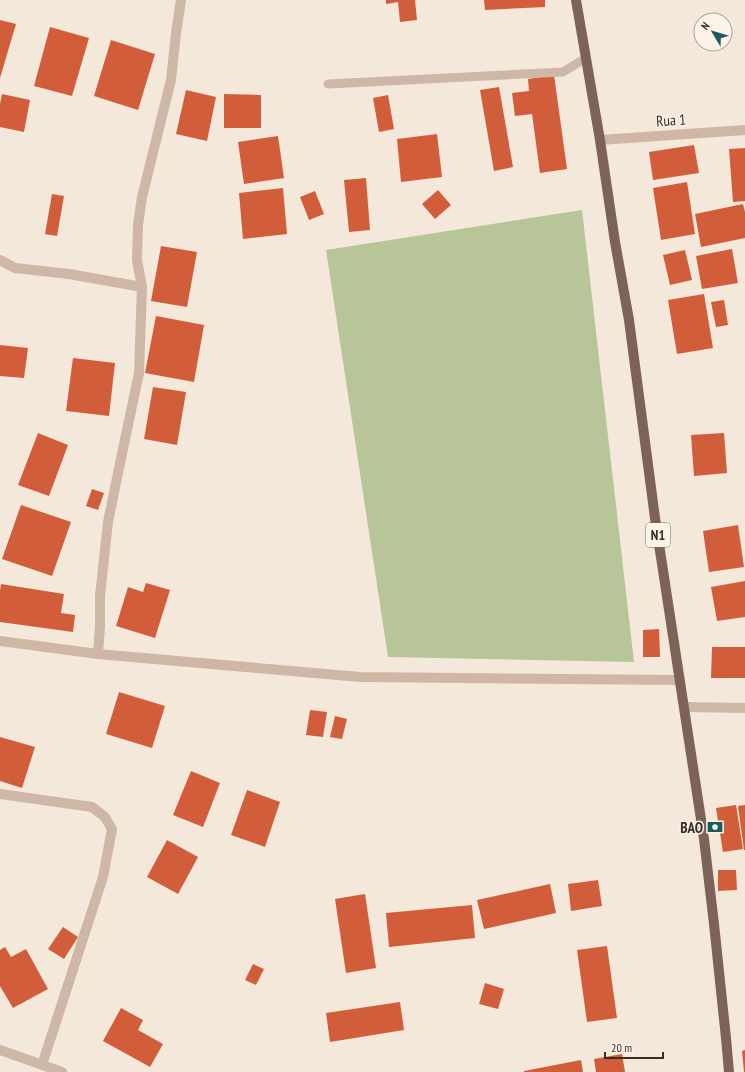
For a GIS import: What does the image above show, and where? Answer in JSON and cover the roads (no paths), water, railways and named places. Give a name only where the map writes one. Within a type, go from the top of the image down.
[{"type":"main road","name":"N1","points":[[576,0],[629,320],[655,518],[704,839],[729,1072]]},
{"type":"street","points":[[98,654],[100,596],[108,522],[139,372],[142,287],[137,260],[138,225],[142,197],[171,80],[181,0]]},
{"type":"street","name":"Rua 1","points":[[600,140],[745,130]]},
{"type":"street","points":[[0,260],[15,268],[69,274],[142,287]]},
{"type":"street","points":[[0,641],[98,654],[360,677],[679,680]]},
{"type":"street","points":[[684,707],[745,708]]},
{"type":"street","points":[[0,794],[92,807],[105,817],[112,829],[104,877],[42,1065]]},
{"type":"street","points":[[0,1050],[62,1072]]},
{"type":"lane","points":[[328,84],[563,72],[586,58]]},
{"type":"place","name":"BAO","points":[[715,827]]}]
